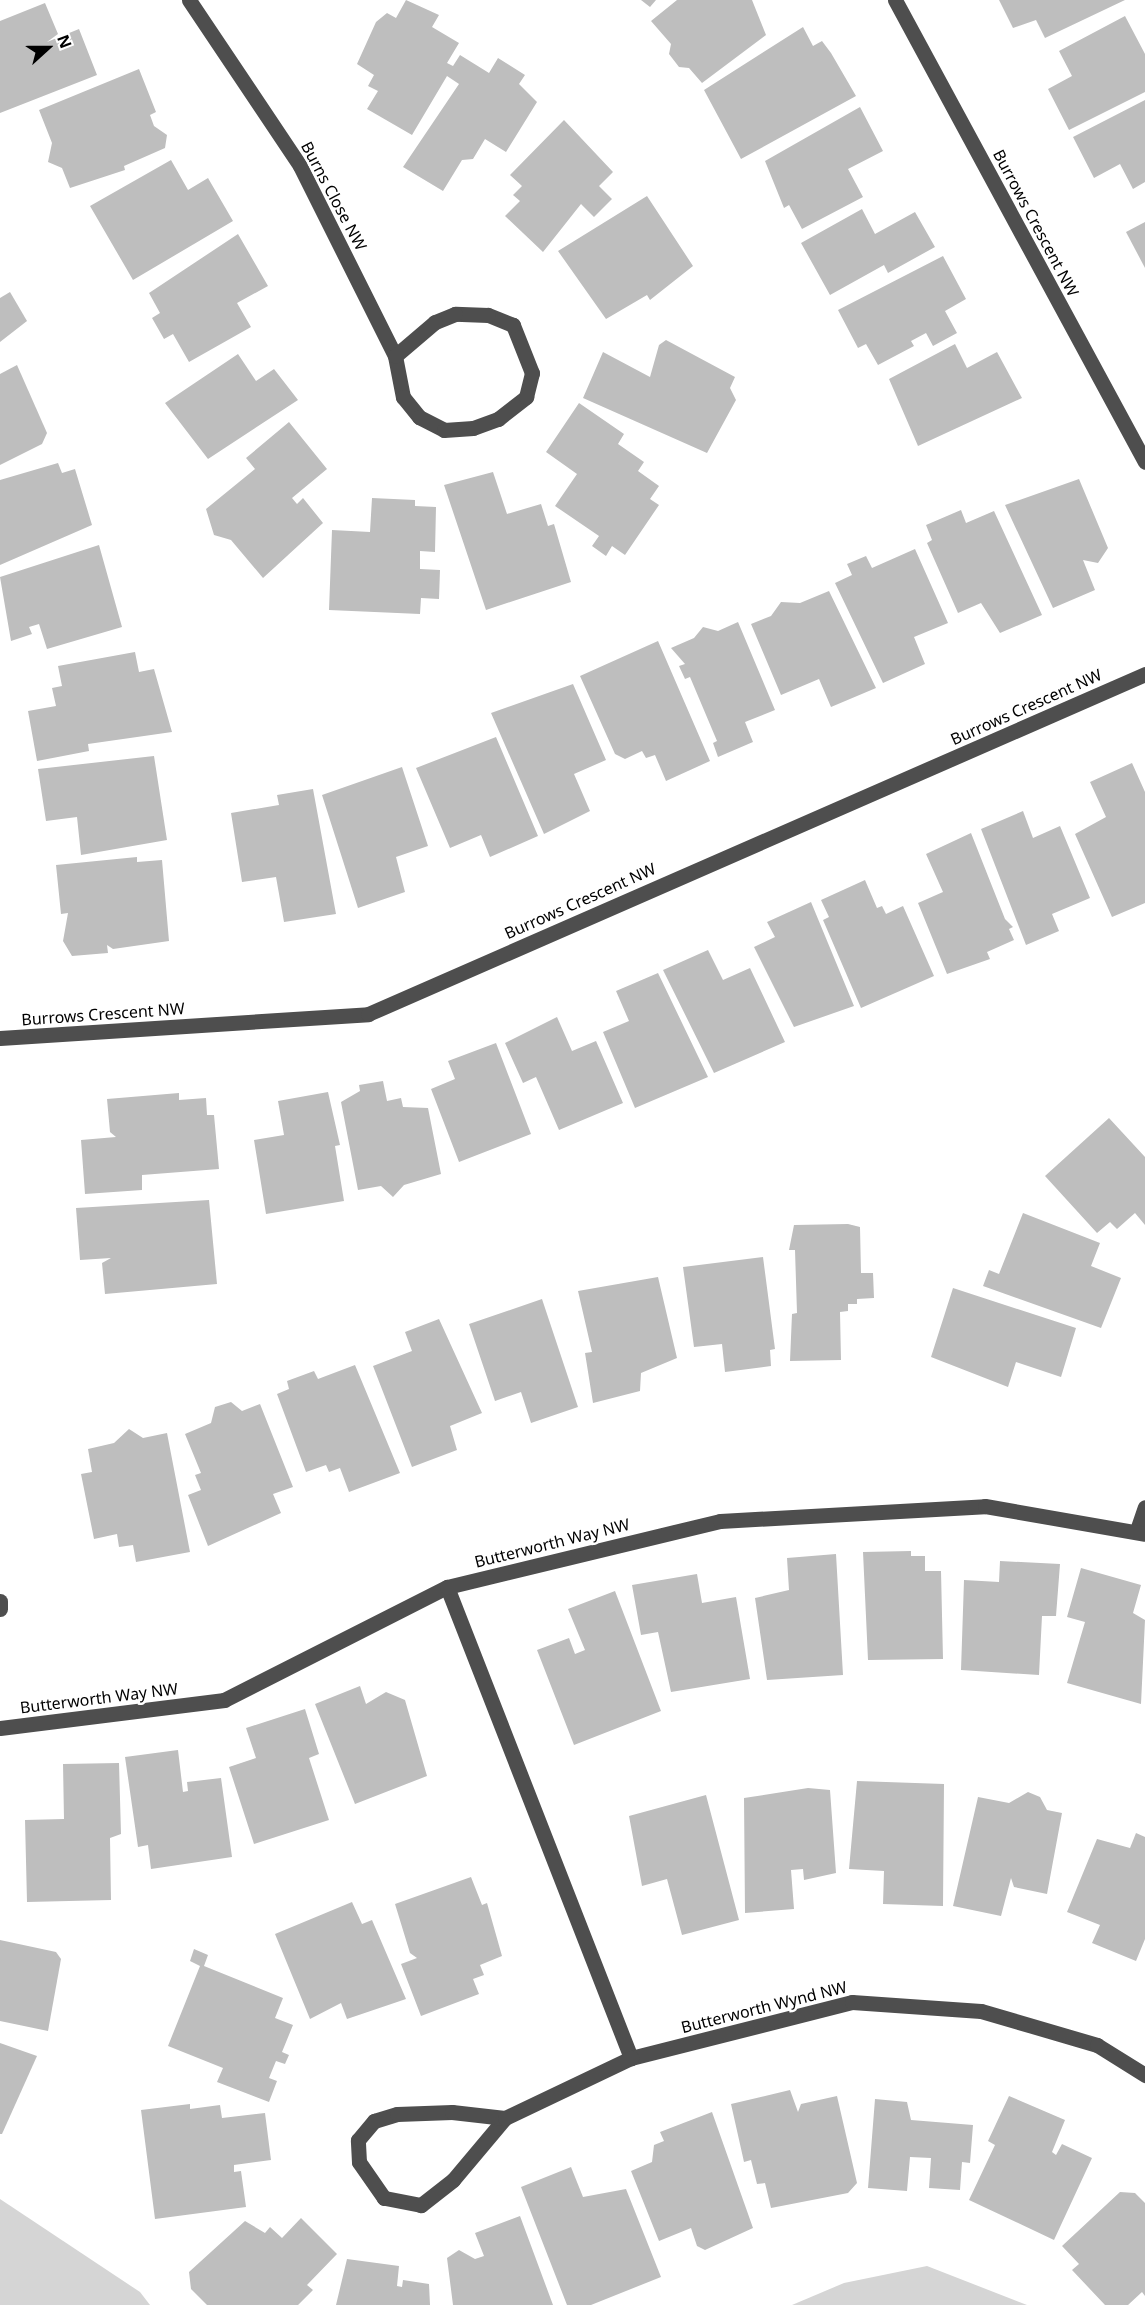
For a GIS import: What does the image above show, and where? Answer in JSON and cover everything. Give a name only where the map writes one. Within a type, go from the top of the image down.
[{"type":"street","name":"Burns Close NW","points":[[189,0],[300,166],[395,356],[403,397],[419,417],[444,430],[473,428],[515,411],[526,397],[532,373],[513,325],[488,315],[455,314],[435,322],[395,356]]},
{"type":"street","name":"Burrows Crescent NW","points":[[895,0],[1145,462]]},
{"type":"street","name":"Burrows Crescent NW","points":[[0,1038],[368,1014],[1145,674]]},
{"type":"street","name":"Butterworth Way NW","points":[[0,1728],[224,1700],[447,1587],[720,1521],[985,1506],[1141,1532],[1145,1507]]},
{"type":"street","points":[[447,1587],[631,2058]]},
{"type":"street","points":[[0,1601],[0,1610]]},
{"type":"street","name":"Butterworth Wynd NW","points":[[505,2118],[397,2114],[363,2128],[359,2162],[384,2198],[421,2205],[453,2180],[505,2118],[631,2058],[852,2002],[981,2011],[1097,2045],[1145,2075]]},
{"type":"shaded area","points":[[0,2199],[140,2292],[150,2305],[0,2305]]},
{"type":"shaded area","points":[[927,2266],[1027,2305],[792,2305],[844,2283]]},
{"type":"building","points":[[406,0],[439,15],[432,27],[459,43],[447,63],[453,66],[460,55],[489,73],[498,58],[525,75],[519,84],[537,102],[506,152],[485,139],[473,159],[462,160],[443,191],[403,167],[459,84],[447,76],[412,135],[367,109],[378,91],[368,86],[374,75],[357,64],[376,22],[387,13],[396,18]]},
{"type":"building","points":[[641,0],[656,0],[650,7]]},
{"type":"building","points":[[677,0],[752,0],[766,35],[702,83],[689,68],[679,67],[669,54],[671,44],[651,21]]},
{"type":"building","points":[[999,0],[1125,0],[1045,38],[1036,20],[1013,28]]},
{"type":"building","points":[[45,3],[58,34],[47,42],[79,29],[97,75],[0,113],[0,21]]},
{"type":"building","points":[[1125,16],[1145,54],[1145,92],[1069,130],[1048,89],[1072,76],[1059,51]]},
{"type":"building","points":[[803,27],[813,46],[822,41],[856,96],[741,159],[704,90]]},
{"type":"building","points":[[139,69],[156,112],[150,115],[154,126],[167,135],[165,148],[124,166],[125,170],[70,188],[62,168],[48,162],[52,143],[39,110]]},
{"type":"building","points":[[1145,100],[1145,182],[1133,189],[1120,164],[1094,178],[1073,137]]},
{"type":"building","points":[[860,107],[883,151],[848,169],[863,197],[802,229],[789,205],[784,208],[765,161]]},
{"type":"building","points":[[564,120],[613,172],[599,186],[612,199],[594,217],[581,204],[543,252],[505,216],[520,201],[513,195],[522,186],[510,175]]},
{"type":"building","points":[[171,160],[188,190],[208,178],[233,221],[133,280],[90,206]]},
{"type":"building","points":[[647,196],[693,266],[650,300],[647,295],[606,319],[558,251]]},
{"type":"building","points":[[862,209],[875,234],[915,212],[935,247],[888,273],[884,265],[830,295],[801,243]]},
{"type":"building","points":[[1145,222],[1145,268],[1126,232]]},
{"type":"building","points":[[238,234],[268,286],[237,303],[251,327],[189,362],[173,334],[164,339],[152,318],[160,313],[149,293]]},
{"type":"building","points":[[943,256],[966,299],[945,311],[957,333],[933,346],[926,333],[911,341],[914,346],[878,365],[866,344],[858,348],[838,310]]},
{"type":"building","points":[[10,292],[27,321],[0,342],[0,298]]},
{"type":"building","points":[[666,340],[735,377],[730,388],[736,400],[707,453],[583,398],[603,352],[650,377],[659,345]]},
{"type":"building","points":[[955,344],[967,368],[997,352],[1022,398],[918,446],[889,379]]},
{"type":"building","points":[[238,354],[256,381],[274,369],[298,400],[208,459],[165,403]]},
{"type":"building","points":[[17,365],[47,433],[42,444],[0,465],[0,374]]},
{"type":"building","points":[[579,403],[624,434],[618,444],[644,462],[638,471],[659,486],[650,499],[659,505],[625,555],[612,546],[606,556],[592,546],[599,536],[555,506],[577,474],[546,452]]},
{"type":"building","points":[[289,422],[327,469],[292,498],[297,504],[303,498],[323,523],[263,578],[231,540],[214,535],[206,509],[255,469],[246,458]]},
{"type":"building","points":[[58,463],[62,473],[75,469],[92,525],[0,565],[0,480]]},
{"type":"building","points":[[493,472],[507,514],[541,504],[548,526],[554,524],[571,582],[486,610],[444,485]]},
{"type":"building","points":[[1079,479],[1108,548],[1098,563],[1083,560],[1095,590],[1053,608],[1005,505]]},
{"type":"building","points":[[372,498],[415,500],[415,506],[436,507],[435,552],[420,551],[420,569],[440,570],[439,599],[421,598],[420,614],[329,610],[332,530],[370,532]]},
{"type":"building","points":[[961,510],[966,523],[994,511],[1042,615],[1000,633],[981,603],[958,613],[927,543],[932,540],[926,525]]},
{"type":"building","points":[[99,545],[122,627],[47,649],[39,624],[29,627],[32,634],[11,641],[0,577]]},
{"type":"building","points":[[915,549],[948,623],[914,637],[925,664],[883,683],[835,583],[852,575],[847,564],[866,556],[872,568]]},
{"type":"building","points":[[829,591],[876,688],[831,707],[819,679],[781,695],[751,624],[771,616],[781,602],[800,603]]},
{"type":"building","points":[[738,622],[775,710],[745,722],[753,742],[718,757],[713,743],[717,741],[690,677],[685,679],[679,666],[685,664],[671,648],[694,638],[703,627],[718,631]]},
{"type":"building","points":[[658,641],[710,761],[666,781],[655,755],[646,758],[642,751],[625,759],[615,754],[580,676]]},
{"type":"building","points":[[135,652],[139,672],[154,669],[172,732],[88,744],[89,751],[37,761],[28,711],[56,706],[52,688],[62,686],[58,666]]},
{"type":"building","points":[[573,684],[606,760],[574,774],[590,811],[544,834],[491,713]]},
{"type":"building","points":[[496,737],[538,836],[490,857],[481,835],[450,848],[416,768]]},
{"type":"building","points":[[154,756],[167,840],[81,855],[77,817],[46,821],[38,769]]},
{"type":"building","points":[[1132,763],[1145,792],[1145,903],[1112,917],[1075,834],[1106,817],[1090,782]]},
{"type":"building","points":[[402,767],[428,846],[396,857],[405,892],[358,908],[322,795]]},
{"type":"building","points":[[313,789],[336,914],[284,922],[276,877],[242,882],[231,813],[279,805],[277,795]]},
{"type":"building","points":[[1023,811],[1033,838],[1060,826],[1090,898],[1052,914],[1059,931],[1026,945],[981,829]]},
{"type":"building","points":[[971,833],[1005,919],[1013,927],[1009,929],[1014,940],[987,952],[990,959],[947,974],[918,903],[943,892],[926,854]]},
{"type":"building","points":[[137,857],[137,862],[162,860],[169,941],[113,949],[107,945],[108,953],[72,956],[63,941],[68,913],[61,914],[56,865]]},
{"type":"building","points":[[865,880],[877,908],[882,906],[886,914],[903,906],[934,976],[861,1008],[823,920],[829,917],[821,900]]},
{"type":"building","points":[[811,902],[854,1006],[794,1027],[754,947],[775,937],[767,922]]},
{"type":"building","points":[[708,950],[723,980],[750,968],[785,1042],[714,1073],[663,970]]},
{"type":"building","points":[[658,973],[708,1077],[635,1108],[603,1032],[629,1021],[616,991]]},
{"type":"building","points":[[557,1017],[572,1051],[596,1041],[623,1103],[559,1130],[536,1077],[523,1083],[505,1043]]},
{"type":"building","points":[[496,1043],[531,1134],[459,1162],[431,1089],[455,1079],[448,1061]]},
{"type":"building","points":[[383,1081],[387,1101],[401,1098],[403,1107],[428,1108],[441,1174],[404,1185],[393,1197],[381,1186],[358,1190],[341,1102],[360,1091],[359,1085]]},
{"type":"building","points":[[328,1092],[340,1145],[335,1146],[344,1201],[266,1214],[254,1140],[284,1135],[278,1101]]},
{"type":"building","points":[[179,1093],[179,1100],[206,1098],[207,1115],[214,1115],[219,1169],[142,1175],[142,1190],[85,1194],[81,1140],[116,1137],[110,1132],[107,1099]]},
{"type":"building","points":[[1109,1118],[1145,1157],[1145,1225],[1135,1213],[1117,1229],[1110,1222],[1097,1233],[1045,1176]]},
{"type":"building","points":[[209,1200],[217,1284],[105,1294],[102,1263],[111,1258],[80,1260],[76,1208]]},
{"type":"building","points":[[1023,1213],[1100,1243],[1091,1266],[1121,1278],[1101,1328],[983,1286],[989,1270],[999,1274]]},
{"type":"building","points":[[848,1224],[860,1227],[861,1273],[873,1273],[874,1298],[857,1299],[857,1304],[848,1304],[848,1311],[840,1312],[841,1360],[790,1361],[792,1314],[797,1313],[795,1250],[789,1250],[794,1225]]},
{"type":"building","points":[[763,1257],[775,1349],[770,1350],[771,1366],[725,1372],[722,1344],[694,1347],[683,1267]]},
{"type":"building","points":[[658,1277],[677,1358],[641,1373],[640,1391],[593,1403],[585,1353],[592,1352],[578,1291]]},
{"type":"building","points":[[953,1288],[1076,1328],[1061,1377],[1016,1362],[1008,1387],[931,1357]]},
{"type":"building","points":[[542,1299],[578,1407],[531,1423],[521,1392],[495,1401],[469,1324]]},
{"type":"building","points":[[439,1319],[482,1413],[450,1426],[457,1450],[412,1467],[373,1366],[412,1351],[405,1332]]},
{"type":"building","points":[[355,1365],[400,1473],[349,1492],[340,1468],[329,1472],[326,1465],[306,1472],[277,1394],[289,1389],[287,1381],[314,1371],[318,1379]]},
{"type":"building","points":[[231,1402],[242,1411],[260,1404],[293,1487],[273,1494],[281,1513],[208,1546],[188,1495],[201,1490],[195,1475],[201,1473],[185,1434],[211,1423],[215,1407]]},
{"type":"building","points":[[129,1429],[143,1438],[167,1433],[190,1552],[136,1562],[133,1545],[119,1547],[117,1534],[94,1539],[81,1474],[92,1472],[88,1449],[114,1443]]},
{"type":"building","points":[[911,1551],[911,1556],[925,1556],[925,1571],[941,1571],[943,1659],[868,1660],[863,1552]]},
{"type":"building","points":[[836,1554],[843,1675],[767,1680],[755,1598],[789,1590],[787,1558]]},
{"type":"building","points":[[1000,1561],[1060,1564],[1056,1616],[1042,1616],[1039,1675],[961,1670],[964,1580],[999,1582]]},
{"type":"building","points":[[1081,1568],[1141,1585],[1133,1613],[1145,1620],[1141,1704],[1067,1683],[1085,1622],[1067,1617]]},
{"type":"building","points":[[697,1574],[702,1603],[736,1597],[750,1679],[671,1692],[658,1632],[641,1635],[632,1585]]},
{"type":"building","points":[[615,1591],[661,1711],[574,1745],[537,1650],[569,1638],[575,1654],[585,1650],[568,1609]]},
{"type":"building","points":[[360,1686],[366,1704],[386,1692],[405,1700],[427,1776],[355,1804],[315,1704]]},
{"type":"building","points":[[305,1709],[319,1754],[309,1758],[329,1820],[254,1844],[229,1767],[256,1758],[246,1728]]},
{"type":"building","points":[[178,1750],[183,1792],[188,1791],[187,1782],[221,1778],[232,1857],[151,1869],[148,1845],[138,1847],[125,1757]]},
{"type":"building","points":[[119,1763],[121,1834],[110,1838],[111,1900],[27,1902],[25,1820],[64,1819],[63,1764]]},
{"type":"building","points":[[857,1781],[944,1784],[943,1906],[883,1904],[884,1871],[849,1869]]},
{"type":"building","points":[[808,1788],[830,1790],[836,1873],[804,1880],[803,1869],[791,1870],[794,1909],[745,1913],[744,1798]]},
{"type":"building","points":[[1028,1792],[1040,1797],[1047,1810],[1062,1813],[1047,1894],[1014,1887],[1011,1878],[1001,1916],[953,1906],[978,1797],[1009,1803]]},
{"type":"building","points":[[706,1795],[739,1920],[682,1935],[667,1879],[642,1886],[629,1816]]},
{"type":"building","points":[[1136,1833],[1145,1837],[1145,1939],[1136,1961],[1092,1943],[1100,1925],[1067,1912],[1097,1839],[1130,1848]]},
{"type":"building","points":[[471,1877],[482,1905],[487,1903],[502,1956],[480,1965],[484,1975],[473,1979],[479,1994],[421,2016],[401,1964],[417,1958],[410,1953],[395,1904]]},
{"type":"building","points":[[352,1902],[362,1924],[372,1920],[406,1999],[347,2019],[341,2003],[310,2019],[275,1934]]},
{"type":"building","points":[[0,1940],[56,1952],[61,1959],[48,2031],[0,2021]]},
{"type":"building","points":[[194,1949],[208,1955],[204,1966],[283,1998],[275,2018],[293,2025],[282,2052],[289,2055],[285,2064],[276,2061],[269,2078],[277,2081],[269,2102],[217,2082],[223,2068],[168,2046],[200,1966],[190,1961]]},
{"type":"building","points":[[0,2043],[37,2056],[2,2134],[0,2134]]},
{"type":"building","points":[[790,2090],[798,2112],[801,2104],[837,2096],[857,2183],[848,2193],[771,2208],[765,2183],[757,2184],[751,2160],[744,2162],[731,2104]]},
{"type":"building","points":[[1009,2096],[1065,2120],[1052,2152],[1056,2155],[1062,2144],[1092,2158],[1054,2240],[969,2200],[995,2145],[988,2141]]},
{"type":"building","points":[[875,2099],[907,2102],[911,2120],[973,2125],[970,2163],[962,2162],[960,2190],[929,2188],[931,2158],[910,2157],[907,2191],[868,2188]]},
{"type":"building","points":[[190,2104],[190,2109],[220,2105],[222,2118],[265,2113],[271,2160],[234,2165],[234,2172],[241,2171],[246,2207],[155,2219],[141,2110]]},
{"type":"building","points":[[712,2112],[753,2228],[705,2250],[697,2246],[691,2228],[659,2241],[631,2171],[652,2162],[654,2145],[664,2141],[660,2132]]},
{"type":"building","points":[[571,2167],[583,2197],[626,2189],[661,2277],[591,2305],[567,2305],[521,2187]]},
{"type":"building","points":[[1120,2192],[1135,2193],[1145,2203],[1145,2296],[1142,2292],[1128,2305],[1105,2305],[1072,2270],[1079,2264],[1062,2246]]},
{"type":"building","points":[[520,2216],[553,2305],[453,2305],[447,2258],[459,2250],[475,2259],[484,2256],[475,2233]]},
{"type":"building","points":[[301,2218],[337,2254],[307,2285],[313,2290],[298,2305],[207,2305],[191,2289],[189,2272],[245,2221],[265,2233],[270,2227],[282,2238]]},
{"type":"building","points":[[347,2259],[399,2266],[397,2286],[402,2287],[403,2280],[429,2284],[430,2305],[336,2305]]}]
